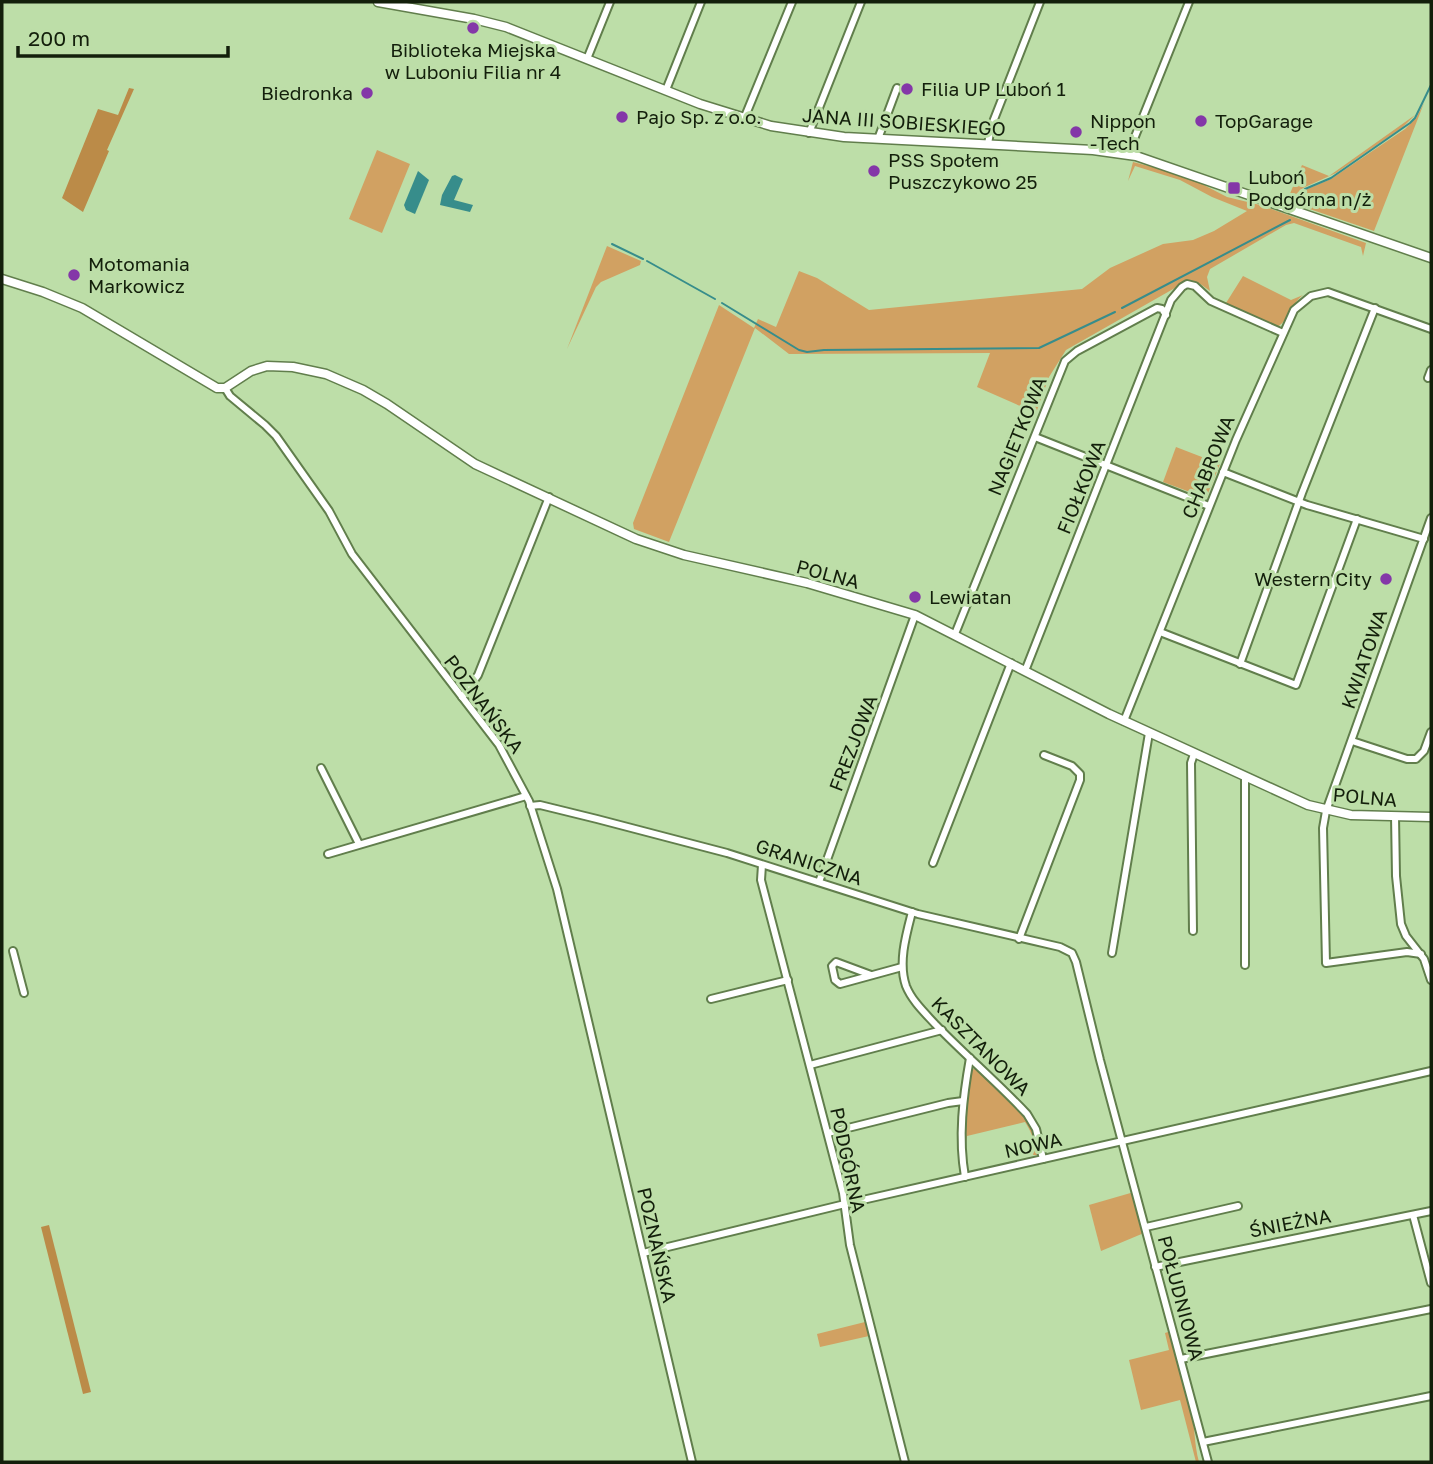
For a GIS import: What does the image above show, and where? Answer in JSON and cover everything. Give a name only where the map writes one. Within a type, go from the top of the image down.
[{"type":"street","name":"JANA III SOBIESKIEGO","points":[[378,2],[430,7],[501,25],[744,119],[809,133],[1128,154],[1184,171],[1431,258]]},
{"type":"street","points":[[587,59],[610,2]]},
{"type":"street","points":[[666,90],[701,2]]},
{"type":"street","points":[[744,119],[792,2]]},
{"type":"street","points":[[809,133],[861,2]]},
{"type":"street","points":[[988,144],[991,127],[1040,2]]},
{"type":"street","points":[[1128,154],[1189,2]]},
{"type":"street","points":[[878,139],[897,88]]},
{"type":"street","name":"POZNAŃSKA","points":[[2,279],[82,308],[214,387],[225,388],[230,396],[265,425],[329,511],[352,554],[499,745],[526,796],[557,888],[692,1462]]},
{"type":"street","name":"FIOŁKOWA","points":[[1025,671],[1176,292],[1187,284],[1195,286],[1211,301],[1283,333]]},
{"type":"street","name":"CHABROWA","points":[[1125,721],[1223,472],[1283,333],[1300,303],[1317,293],[1334,293],[1431,329]]},
{"type":"street","name":"NAGIETKOWA","points":[[955,634],[1060,370],[1069,356],[1157,308],[1166,314]]},
{"type":"street","points":[[1240,664],[1299,502],[1375,308]]},
{"type":"street","name":"POLNA","points":[[225,388],[251,371],[267,366],[298,367],[326,374],[387,404],[475,464],[620,532],[676,553],[807,583],[915,615],[1149,733],[1302,803],[1351,815],[1431,817]]},
{"type":"street","points":[[1428,378],[1431,370]]},
{"type":"street","points":[[1035,436],[1209,506]]},
{"type":"street","points":[[1223,472],[1299,502],[1424,538]]},
{"type":"street","points":[[462,697],[478,675],[549,497]]},
{"type":"street","name":"KWIATOWA","points":[[1421,954],[1407,953],[1326,963],[1323,834],[1326,811],[1431,518]]},
{"type":"street","points":[[1160,632],[1297,685],[1357,519]]},
{"type":"street","name":"FREZJOWA","points":[[819,882],[915,615]]},
{"type":"street","points":[[933,863],[1011,663]]},
{"type":"street","points":[[1352,741],[1407,759],[1416,759],[1424,751],[1431,732]]},
{"type":"street","points":[[1112,953],[1149,733]]},
{"type":"street","points":[[1193,931],[1191,763],[1194,754]]},
{"type":"street","points":[[1019,939],[1080,780],[1077,769],[1044,755]]},
{"type":"street","points":[[321,768],[359,844]]},
{"type":"street","points":[[1245,777],[1245,965]]},
{"type":"street","points":[[328,855],[526,796]]},
{"type":"street","name":"GRANICZNA","points":[[530,806],[540,805],[727,853],[912,912],[1064,948],[1074,957]]},
{"type":"street","points":[[1395,816],[1396,876],[1401,924],[1406,936],[1426,963],[1431,980]]},
{"type":"street","name":"PODGÓRNA","points":[[762,865],[761,880],[828,1133],[845,1204],[850,1245],[905,1462]]},
{"type":"street","points":[[871,975],[838,963],[833,964],[835,980],[838,983],[871,975],[902,967],[912,912]]},
{"type":"street","points":[[13,951],[24,992]]},
{"type":"street","name":"POŁUDNIOWA","points":[[1074,957],[1208,1462]]},
{"type":"street","name":"KASZTANOWA","points":[[902,967],[911,996],[1031,1119],[1038,1135],[1043,1159]]},
{"type":"street","points":[[711,999],[788,980]]},
{"type":"street","points":[[810,1065],[942,1030]]},
{"type":"street","points":[[965,1177],[961,1152],[963,1101],[970,1058]]},
{"type":"street","name":"NOWA","points":[[643,1253],[845,1204],[1431,1071]]},
{"type":"street","points":[[828,1133],[948,1102],[963,1101]]},
{"type":"street","points":[[1146,1227],[1238,1206]]},
{"type":"street","name":"ŚNIEŻNA","points":[[1155,1267],[1431,1211]]},
{"type":"street","points":[[1413,1215],[1431,1283]]},
{"type":"street","points":[[1181,1359],[1431,1310]]},
{"type":"street","points":[[1203,1442],[1431,1396]]},
{"type":"shaded area","points":[[129,88],[134,89],[83,212],[62,198],[98,109],[118,115]]},
{"type":"shaded area","points":[[1424,103],[1374,231],[1295,204],[1297,196],[1305,190],[1331,179],[1405,129],[1416,118]]},
{"type":"shaded area","points":[[1415,115],[1403,127],[1336,173],[1303,188],[1295,195],[1292,203],[1282,199],[1284,194],[1289,196],[1302,165],[1329,176]]},
{"type":"shaded area","points":[[377,150],[410,164],[382,233],[349,219]]},
{"type":"shaded area","points":[[1133,162],[1200,183],[1227,197],[1260,205],[1366,243],[1363,256],[1361,247],[1294,223],[1286,225],[1210,269],[1207,277],[1210,291],[1189,280],[1066,350],[1049,377],[1036,413],[977,387],[990,353],[789,354],[755,328],[669,542],[634,529],[633,523],[719,305],[754,328],[758,319],[776,327],[799,271],[817,278],[869,310],[1082,289],[1110,268],[1163,244],[1193,240],[1247,211],[1180,180],[1135,166],[1128,181]]},
{"type":"shaded area","points":[[607,246],[641,261],[640,265],[601,282],[596,287],[567,349]]},
{"type":"shaded area","points":[[1243,276],[1291,300],[1303,295],[1277,327],[1226,303]]},
{"type":"shaded area","points":[[1176,447],[1220,464],[1206,498],[1163,482]]},
{"type":"shaded area","points":[[975,1068],[1027,1120],[1032,1129],[1037,1155],[1033,1155],[1034,1142],[1025,1122],[967,1136],[965,1148],[966,1106],[971,1071]]},
{"type":"shaded area","points":[[1134,1192],[1144,1233],[1101,1251],[1089,1205]]},
{"type":"shaded area","points":[[49,1225],[91,1392],[83,1394],[41,1227]]},
{"type":"shaded area","points":[[865,1322],[869,1336],[820,1347],[817,1334]]},
{"type":"shaded area","points":[[1171,1331],[1191,1407],[1199,1462],[1196,1462],[1180,1400],[1141,1410],[1129,1360],[1169,1350],[1165,1333]]},
{"type":"water","points":[[418,171],[429,180],[415,214],[406,210],[404,205]]},
{"type":"water","points":[[455,175],[463,179],[454,200],[473,205],[470,212],[440,205],[442,195]]},
{"type":"waterway","points":[[1294,199],[1305,189],[1331,178],[1410,123],[1431,85]]},
{"type":"waterway","points":[[1122,308],[1290,220]]},
{"type":"waterway","points":[[612,244],[643,259]]},
{"type":"waterway","points":[[647,261],[715,299]]},
{"type":"waterway","points":[[722,303],[799,350],[807,352],[1039,348],[1115,312]]},
{"type":"place","name":"Biblioteka Miejska w Luboniu Filia nr 4","points":[[473,28]]},
{"type":"place","name":"Filia UP Luboń 1","points":[[907,89]]},
{"type":"place","name":"Biedronka","points":[[367,93]]},
{"type":"place","name":"Pajo Sp. z o.o.","points":[[622,117]]},
{"type":"place","name":"TopGarage","points":[[1201,121]]},
{"type":"place","name":"Nippon -Tech","points":[[1076,132]]},
{"type":"place","name":"PSS Społem Puszczykowo 25","points":[[874,171]]},
{"type":"place","name":"Luboń Podgórna n/ż","points":[[1234,188]]},
{"type":"place","name":"Motomania Markowicz","points":[[74,275]]},
{"type":"place","name":"Western City","points":[[1386,579]]},
{"type":"place","name":"Lewiatan","points":[[915,597]]}]
